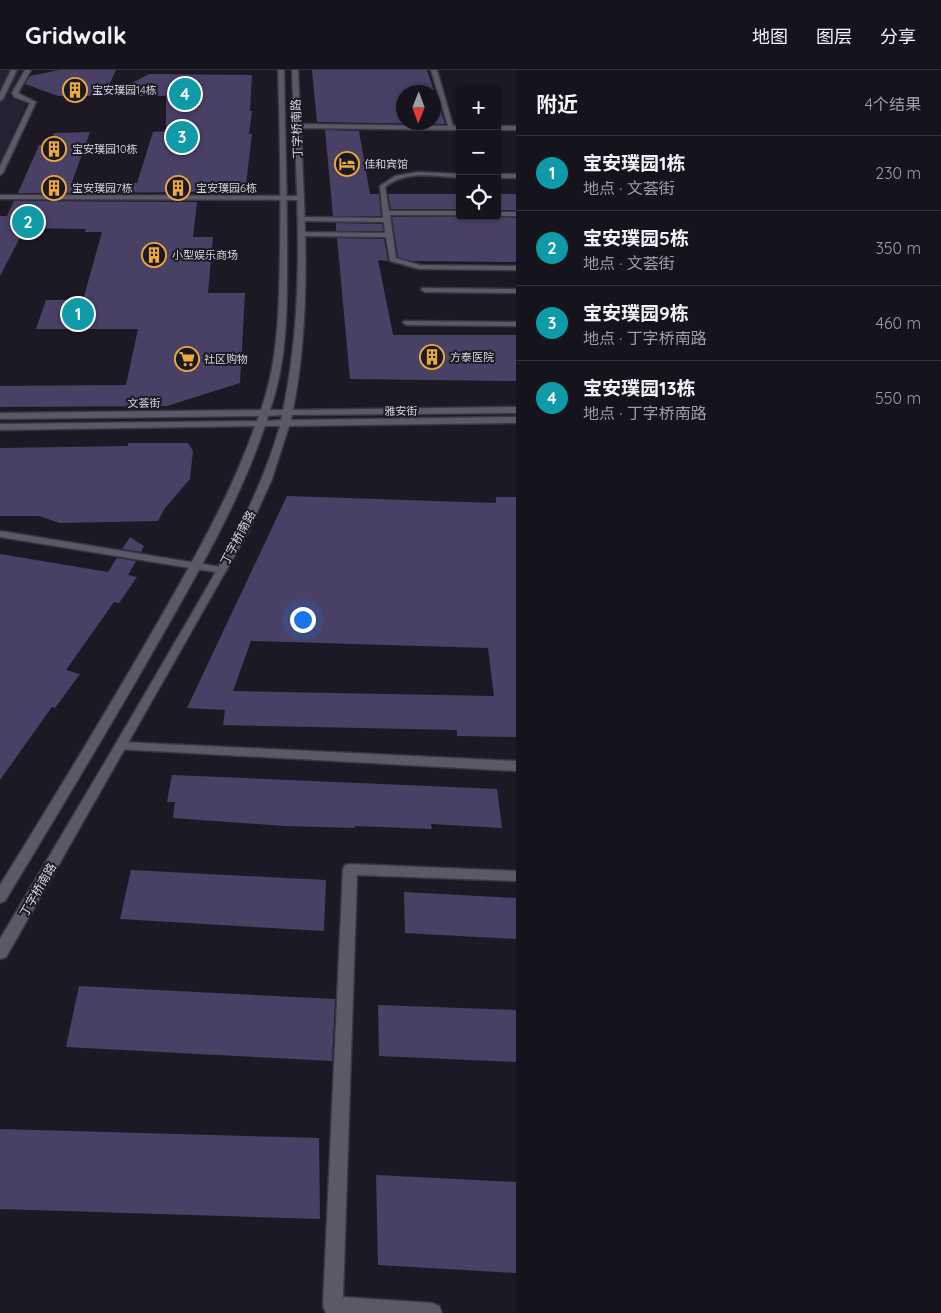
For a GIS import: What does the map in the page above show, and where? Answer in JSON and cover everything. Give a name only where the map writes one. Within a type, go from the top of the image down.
[{"type":"main road","points":[[0,99],[14,70]]},
{"type":"main road","points":[[0,173],[33,102],[16,96],[15,93],[28,70]]},
{"type":"main road","name":"丁字桥南路","points":[[0,897],[96,741],[196,567],[220,519],[264,418],[282,336],[284,198],[281,70]]},
{"type":"main road","name":"丁字桥南路","points":[[0,953],[122,746],[221,570],[262,490],[287,418],[300,336],[302,219],[295,70]]},
{"type":"main road","points":[[434,70],[451,128]]},
{"type":"main road","points":[[297,126],[456,128]]},
{"type":"main road","points":[[501,128],[516,128]]},
{"type":"main road","points":[[456,176],[414,175],[396,177],[386,181],[382,187],[393,259],[409,265],[434,268],[516,268]]},
{"type":"main road","points":[[501,176],[516,176]]},
{"type":"main road","points":[[0,197],[300,198]]},
{"type":"main road","points":[[302,219],[456,213]]},
{"type":"main road","points":[[501,214],[516,214]]},
{"type":"main road","points":[[302,234],[390,235]]},
{"type":"main road","points":[[425,290],[516,291]]},
{"type":"main road","points":[[407,323],[516,324]]},
{"type":"main road","name":"雅安街","points":[[287,418],[516,410]]},
{"type":"main road","name":"文荟街","points":[[0,416],[287,418]]},
{"type":"main road","name":"文荟街","points":[[0,427],[264,418]]},
{"type":"main road","name":"雅安街","points":[[287,418],[516,420]]},
{"type":"main road","points":[[0,534],[221,570]]},
{"type":"main road","points":[[122,746],[516,766]]},
{"type":"main road","points":[[432,1313],[333,1306],[350,869],[516,876]]},
{"type":"shaded area","points":[[0,70],[22,70],[10,98],[26,104],[0,164]]},
{"type":"building","points":[[59,70],[116,70],[104,96],[58,96],[25,84],[30,76]]},
{"type":"building","points":[[312,70],[427,70],[432,85],[396,85],[396,123],[317,122]]},
{"type":"building","points":[[149,74],[252,75],[250,111],[252,111],[249,134],[252,134],[245,192],[18,193],[39,145],[50,145],[54,133],[90,132],[72,182],[137,183],[153,132],[166,131],[166,96],[108,96]]},
{"type":"building","points":[[441,112],[445,124],[441,124]]},
{"type":"building","points":[[325,130],[359,131],[370,194],[379,194],[381,216],[333,216]]},
{"type":"building","points":[[388,194],[456,194],[456,209],[391,209]]},
{"type":"building","points":[[501,194],[516,194],[516,210],[501,210]]},
{"type":"building","points":[[14,201],[197,202],[193,237],[213,237],[208,293],[245,293],[240,383],[167,406],[0,407],[0,386],[126,385],[138,329],[36,329],[46,300],[83,300],[102,232],[85,232],[86,229],[25,228],[0,276],[0,216],[7,216]]},
{"type":"building","points":[[456,216],[456,220],[501,220],[501,217],[516,218],[516,262],[412,261],[398,257],[392,217]]},
{"type":"building","points":[[336,223],[382,224],[383,231],[336,231]]},
{"type":"building","name":"方泰医院","points":[[337,238],[384,239],[388,261],[378,260],[393,335],[516,335],[516,381],[350,379]]},
{"type":"building","points":[[128,443],[188,443],[193,451],[190,479],[165,508],[158,521],[60,523],[39,516],[0,516],[0,448],[128,446]]},
{"type":"building","points":[[287,496],[496,503],[496,497],[516,497],[516,737],[457,736],[457,730],[223,725],[225,710],[187,708]],"holes":[[[251,641],[488,648],[494,696],[233,691]]]},
{"type":"building","points":[[130,537],[144,546],[141,552],[122,549]]},
{"type":"building","points":[[0,554],[108,572],[117,558],[136,561],[128,575],[137,577],[119,603],[114,602],[66,670],[80,674],[55,708],[52,707],[0,780]]},
{"type":"building","points":[[172,775],[497,789],[502,828],[431,824],[432,829],[285,826],[173,818],[175,802],[167,802]]},
{"type":"building","points":[[131,870],[326,880],[324,931],[120,919]]},
{"type":"building","points":[[404,892],[516,898],[516,939],[405,933]]},
{"type":"building","points":[[79,986],[335,999],[332,1061],[66,1047]]},
{"type":"building","points":[[378,1005],[516,1010],[516,1062],[379,1056]]},
{"type":"building","points":[[0,1129],[319,1138],[320,1219],[0,1209]]},
{"type":"building","points":[[376,1175],[516,1182],[516,1273],[378,1265]]},
{"type":"place","name":"宝安璞园14栋","points":[[75,90]]},
{"type":"place","name":"宝安璞园13栋","points":[[185,94]]},
{"type":"place","name":"宝安璞园9栋","points":[[182,137]]},
{"type":"place","name":"宝安璞园10栋","points":[[54,149]]},
{"type":"place","name":"佳和宾馆","points":[[347,164]]},
{"type":"place","name":"宝安璞园7栋","points":[[54,188]]},
{"type":"place","name":"宝安璞园6栋","points":[[178,188]]},
{"type":"place","name":"宝安璞园5栋","points":[[28,222]]},
{"type":"place","name":"小型娱乐商场","points":[[154,255]]},
{"type":"place","name":"宝安璞园1栋","points":[[78,314]]},
{"type":"place","name":"方泰医院","points":[[432,357]]},
{"type":"place","name":"社区购物","points":[[187,359]]}]
